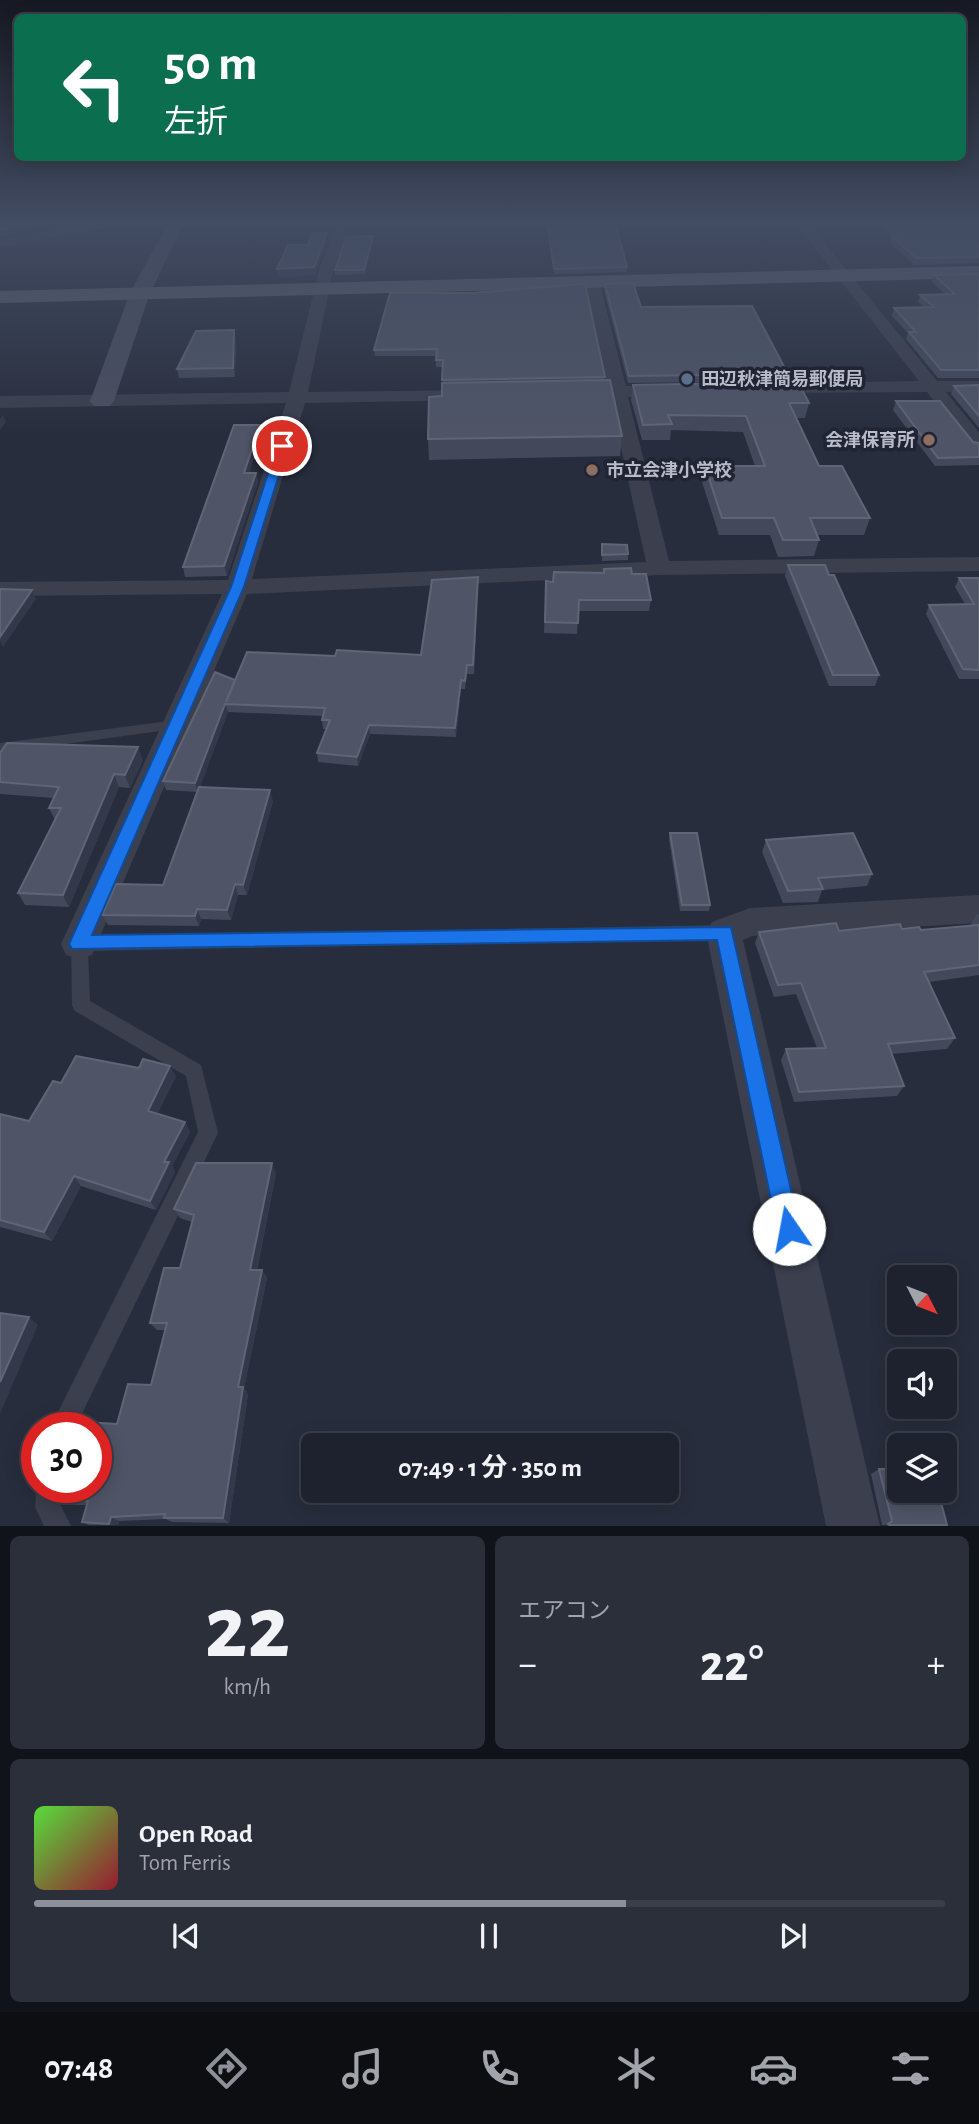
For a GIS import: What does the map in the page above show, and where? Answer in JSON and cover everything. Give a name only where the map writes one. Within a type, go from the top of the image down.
[{"type":"main road","points":[[0,297],[168,292]]},
{"type":"street","points":[[79,944],[238,587],[297,399],[320,292]]},
{"type":"street","points":[[595,292],[659,568]]},
{"type":"street","points":[[855,292],[979,445]]},
{"type":"street","points":[[102,401],[140,293]]},
{"type":"street","points":[[743,390],[979,386]]},
{"type":"street","points":[[547,393],[687,391]]},
{"type":"street","points":[[0,402],[506,394]]},
{"type":"street","points":[[0,589],[238,587],[659,568],[979,564]]},
{"type":"street","points":[[853,1525],[724,932],[750,922],[979,909]]},
{"type":"lane","points":[[0,748],[178,725]]},
{"type":"lane","points":[[70,1412],[208,1133],[194,1071],[81,1005],[79,944],[724,932]]},
{"type":"lane","points":[[47,1503],[59,1525]]},
{"type":"building","points":[[587,292],[605,377],[442,380],[443,360],[436,360],[437,349],[374,350],[390,293]]},
{"type":"building","points":[[607,292],[636,292],[641,307],[752,306],[788,374],[629,376]]},
{"type":"building","points":[[953,292],[979,292],[979,370],[941,370],[909,332],[916,332],[894,308],[934,307],[920,295],[955,294]]},
{"type":"building","points":[[234,330],[233,368],[177,369],[196,331]]},
{"type":"building","points":[[610,380],[622,436],[428,439],[429,397],[442,396],[442,383]]},
{"type":"building","points":[[798,382],[809,403],[789,403],[819,466],[842,466],[870,518],[810,518],[819,540],[783,540],[774,518],[722,518],[705,466],[765,466],[746,416],[668,415],[672,424],[643,425],[633,385]]},
{"type":"building","points":[[979,385],[979,416],[954,386]]},
{"type":"building","points":[[896,401],[940,401],[973,442],[979,443],[979,457],[938,458]]},
{"type":"building","points":[[234,425],[260,425],[244,473],[256,473],[224,566],[183,567]]},
{"type":"building","points":[[602,544],[627,545],[628,554],[602,555]]},
{"type":"building","points":[[788,565],[825,565],[829,575],[834,575],[879,675],[833,675]]},
{"type":"building","points":[[631,568],[632,574],[646,574],[651,600],[579,600],[578,623],[545,622],[546,581],[553,582],[554,572],[604,573],[604,569]]},
{"type":"building","points":[[478,577],[473,665],[467,665],[465,681],[461,680],[455,728],[369,725],[357,757],[317,753],[330,720],[322,720],[325,708],[225,704],[195,783],[163,781],[215,672],[235,680],[226,702],[247,652],[335,656],[337,650],[421,655],[432,580]]},
{"type":"building","points":[[959,578],[979,578],[979,670],[963,669],[929,605],[974,604]]},
{"type":"building","points":[[0,589],[32,590],[0,637]]},
{"type":"building","points":[[7,743],[138,747],[125,775],[114,774],[63,895],[18,893],[61,808],[49,808],[59,787],[0,782],[0,753]]},
{"type":"building","points":[[199,787],[270,790],[243,885],[235,884],[227,910],[197,909],[195,916],[102,915],[116,884],[163,885]]},
{"type":"building","points":[[670,833],[697,833],[710,905],[682,905]]},
{"type":"building","points":[[853,833],[872,874],[818,878],[823,889],[788,891],[766,840]]},
{"type":"building","points":[[836,923],[839,931],[900,924],[902,929],[919,927],[921,930],[979,925],[979,965],[924,972],[955,1038],[888,1044],[904,1086],[799,1092],[786,1049],[826,1048],[801,983],[778,985],[759,932]]},
{"type":"building","points":[[76,1056],[139,1068],[143,1059],[170,1066],[148,1111],[185,1122],[164,1162],[169,1162],[150,1201],[74,1176],[44,1232],[0,1220],[0,1114],[29,1121],[53,1081],[61,1083]]},
{"type":"building","points":[[196,1163],[272,1163],[250,1270],[262,1270],[238,1387],[243,1387],[223,1518],[164,1518],[165,1514],[111,1517],[109,1524],[82,1522],[87,1503],[112,1503],[112,1424],[117,1424],[128,1384],[151,1385],[167,1323],[150,1323],[164,1268],[180,1268],[194,1215],[174,1209]]},
{"type":"building","points":[[0,1313],[29,1317],[0,1382]]},
{"type":"building","points":[[879,1469],[887,1469],[887,1501]]},
{"type":"building","points":[[888,1503],[941,1503],[947,1525],[888,1524],[892,1521]]},
{"type":"place","name":"田辺秋津簡易郵便局","points":[[687,379]]},
{"type":"place","name":"会津保育所","points":[[929,440]]},
{"type":"place","name":"市立会津小学校","points":[[592,470]]},
{"type":"route","points":[[282,446],[238,587],[79,944],[724,932],[789,1229]]}]
